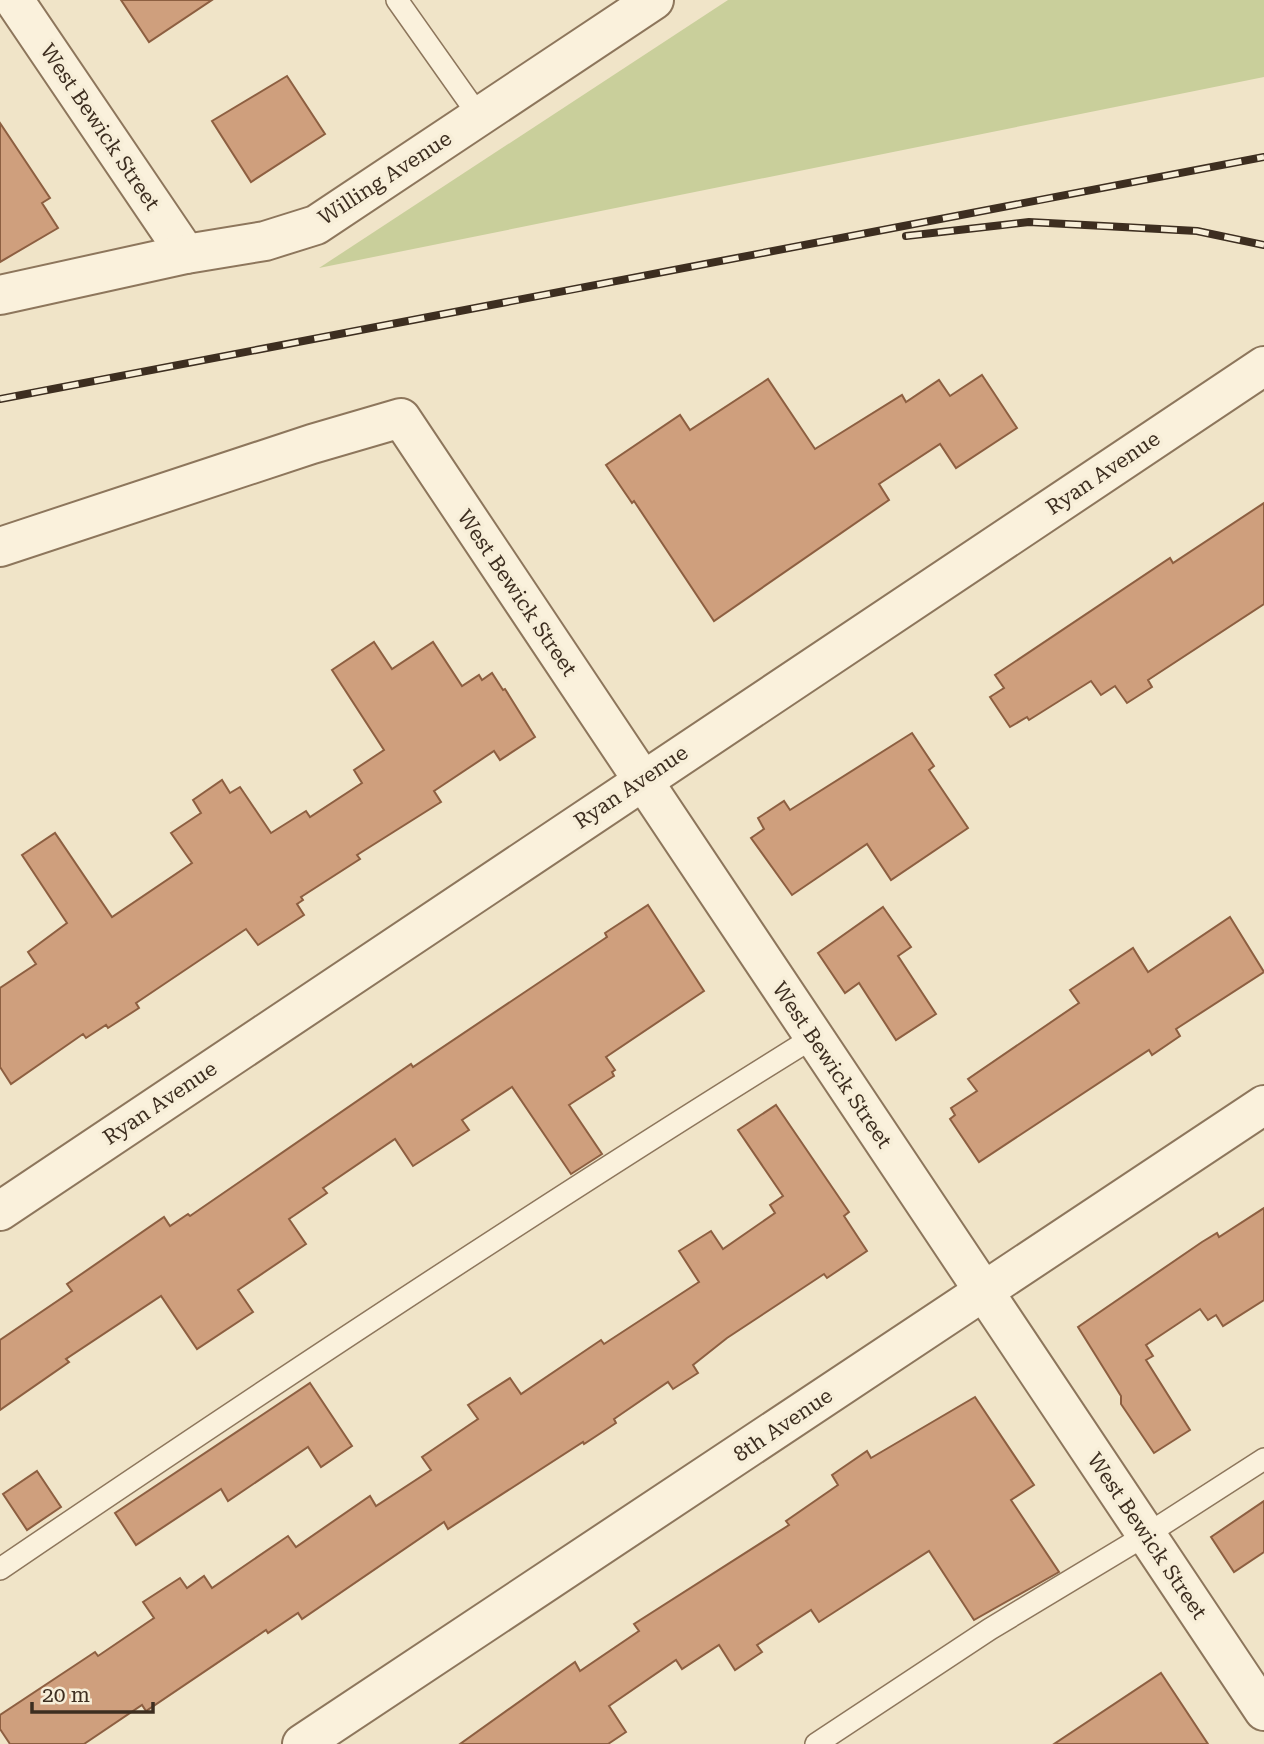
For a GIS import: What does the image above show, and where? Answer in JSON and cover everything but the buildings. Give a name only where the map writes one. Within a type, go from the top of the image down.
[{"type":"street","name":"West Bewick Street","points":[[14,0],[186,254]]},
{"type":"street","name":"Willing Avenue","points":[[0,295],[186,254],[265,241],[316,225],[654,0]]},
{"type":"street","name":"Ryan Avenue","points":[[0,1211],[1264,366]]},
{"type":"street","name":"West Bewick Street","points":[[0,547],[299,448],[401,418],[1264,1711]]},
{"type":"street","name":"8th Avenue","points":[[302,1744],[1264,1105]]},
{"type":"lane","points":[[397,0],[479,116]]},
{"type":"lane","points":[[0,1569],[265,1389],[567,1190],[814,1037]]},
{"type":"lane","points":[[816,1744],[990,1629],[1146,1535],[1264,1459]]},
{"type":"green space","points":[[728,0],[1264,0],[1264,77],[319,268]]},
{"type":"railway","points":[[0,399],[1264,157]]},
{"type":"railway","points":[[906,236],[1029,222],[1197,231],[1264,245]]}]
